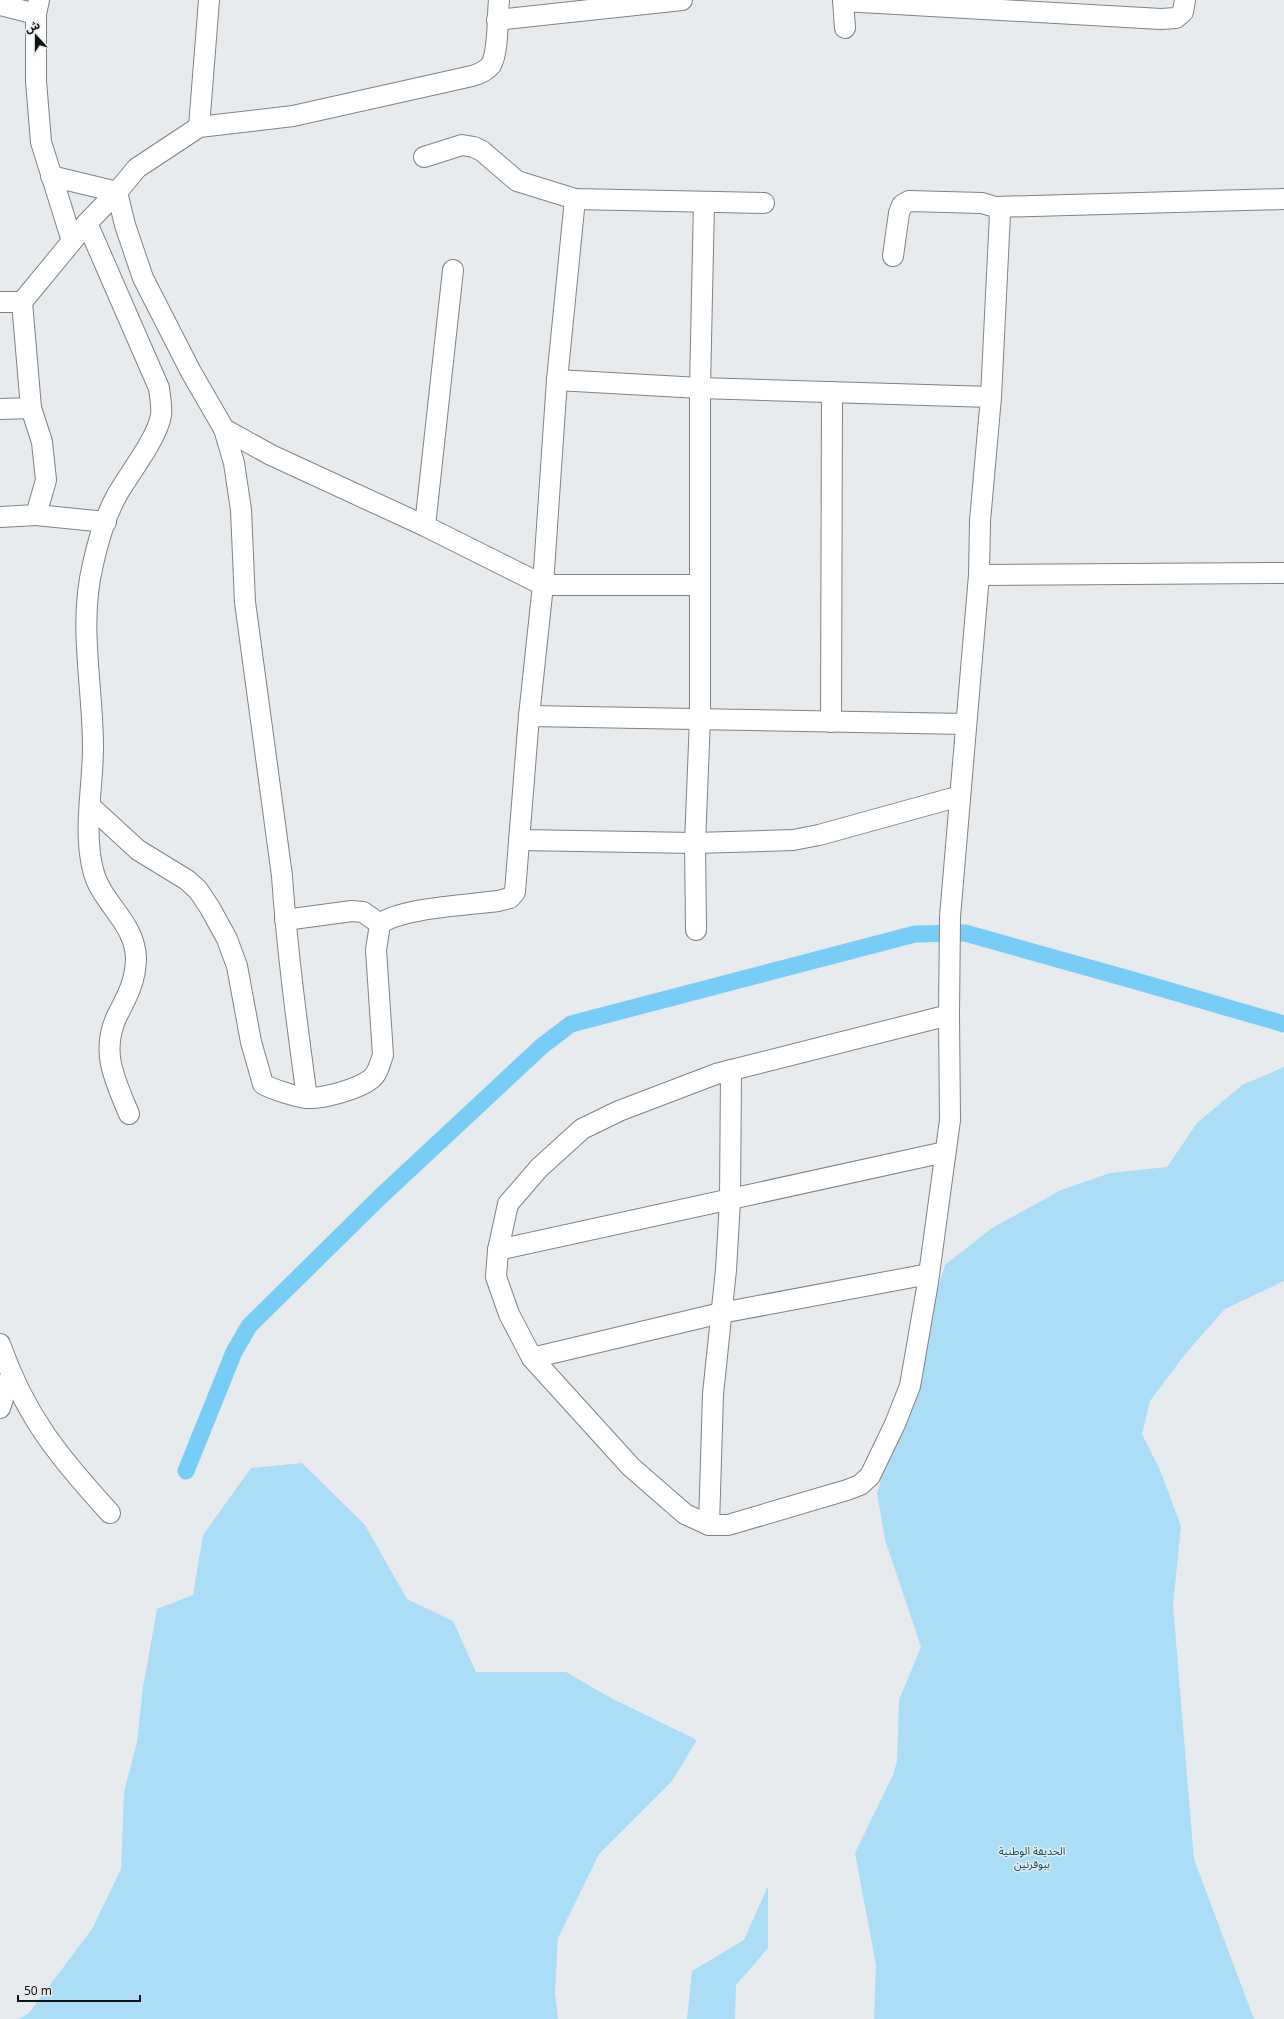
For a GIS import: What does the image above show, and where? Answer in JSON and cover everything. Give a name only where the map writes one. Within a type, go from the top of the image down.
[{"type":"street","points":[[199,127],[209,0]]},
{"type":"street","points":[[36,516],[46,480],[42,442],[31,408],[22,302],[87,222],[117,192],[137,168],[199,127],[293,116],[472,76],[483,72],[491,64],[496,47],[499,0]]},
{"type":"street","points":[[497,20],[682,0]]},
{"type":"street","points":[[845,28],[843,1],[1161,19],[1176,18],[1183,12],[1185,0]]},
{"type":"street","points":[[0,5],[38,7],[36,81],[41,142],[72,241]]},
{"type":"street","points":[[424,156],[462,145],[474,147],[482,151],[517,181],[575,198],[764,203]]},
{"type":"street","points":[[51,176],[117,192]]},
{"type":"street","points":[[117,192],[125,225],[143,278],[191,372],[224,429],[234,463],[241,510],[245,602],[282,876],[284,920],[307,1098]]},
{"type":"street","points":[[90,806],[138,850],[187,880],[198,890],[210,908],[224,934],[237,966],[251,1042],[261,1081],[267,1086],[307,1098],[328,1095],[356,1087],[372,1079],[378,1069],[383,1055],[376,950],[380,924],[388,918],[409,912],[498,902],[510,898],[515,892],[529,716],[543,585],[557,380],[575,198]]},
{"type":"street","points":[[893,256],[899,213],[902,205],[909,201],[982,204],[995,207],[1284,199]]},
{"type":"street","points":[[696,930],[694,843],[700,719],[700,388],[704,202]]},
{"type":"street","points":[[948,1015],[716,1074],[619,1111],[582,1129],[539,1168],[508,1204],[498,1250],[496,1277],[509,1314],[532,1358],[632,1467],[685,1514],[708,1525],[728,1525],[860,1485],[870,1476],[895,1424],[910,1386],[929,1274],[950,1120],[948,1015],[950,917],[979,575],[980,521],[991,397],[1000,214],[995,207]]},
{"type":"street","points":[[87,222],[159,388],[161,402],[161,416],[155,432],[116,497],[106,522],[92,564],[85,627],[93,747],[90,806],[91,860],[94,873],[102,890],[131,932],[134,944],[135,977],[112,1028],[109,1052],[110,1068],[129,1114]]},
{"type":"street","points":[[425,526],[453,270]]},
{"type":"street","points":[[0,302],[22,302]]},
{"type":"street","points":[[557,380],[700,388],[991,397]]},
{"type":"street","points":[[831,722],[832,392]]},
{"type":"street","points":[[0,409],[31,408]]},
{"type":"street","points":[[224,429],[271,455],[425,526],[543,585],[700,585]]},
{"type":"street","points":[[0,518],[36,516],[106,522]]},
{"type":"street","points":[[979,575],[1284,573]]},
{"type":"street","points":[[529,716],[966,724]]},
{"type":"street","points":[[519,840],[694,843],[793,840],[819,835],[960,796]]},
{"type":"street","points":[[284,920],[352,911],[363,912],[380,924]]},
{"type":"street","points":[[708,1525],[713,1394],[730,1201],[731,1070]]},
{"type":"street","points":[[498,1250],[730,1201],[945,1152]]},
{"type":"street","points":[[532,1358],[721,1313],[929,1274]]},
{"type":"street","points":[[0,1344],[11,1374],[27,1408],[50,1443],[110,1512]]},
{"type":"street","points":[[0,1408],[11,1374]]},
{"type":"green space","name":"الحديقة الوطنية ببوقرنين","points":[[1284,1067],[1284,1281],[1225,1309],[1186,1353],[1150,1401],[1142,1434],[1160,1470],[1181,1526],[1173,1605],[1194,1859],[1254,2019],[874,2019],[876,1965],[855,1853],[893,1775],[897,1761],[899,1700],[921,1647],[885,1540],[877,1493],[945,1265],[992,1228],[1061,1190],[1110,1173],[1167,1167],[1197,1123],[1242,1085]]},
{"type":"green space","points":[[302,1463],[365,1525],[407,1599],[453,1621],[476,1672],[566,1672],[611,1698],[697,1740],[672,1781],[599,1854],[558,1938],[555,1992],[558,2019],[19,2019],[29,2013],[92,1929],[121,1869],[124,1792],[137,1742],[143,1687],[157,1609],[193,1595],[203,1535],[251,1468]]},
{"type":"green space","points":[[768,1886],[768,1948],[736,1985],[735,2019],[687,2019],[692,1971],[744,1940]]},
{"type":"waterway","points":[[186,1471],[234,1352],[249,1326],[380,1197],[542,1046],[571,1024],[915,934],[965,933],[1284,1024]]}]
